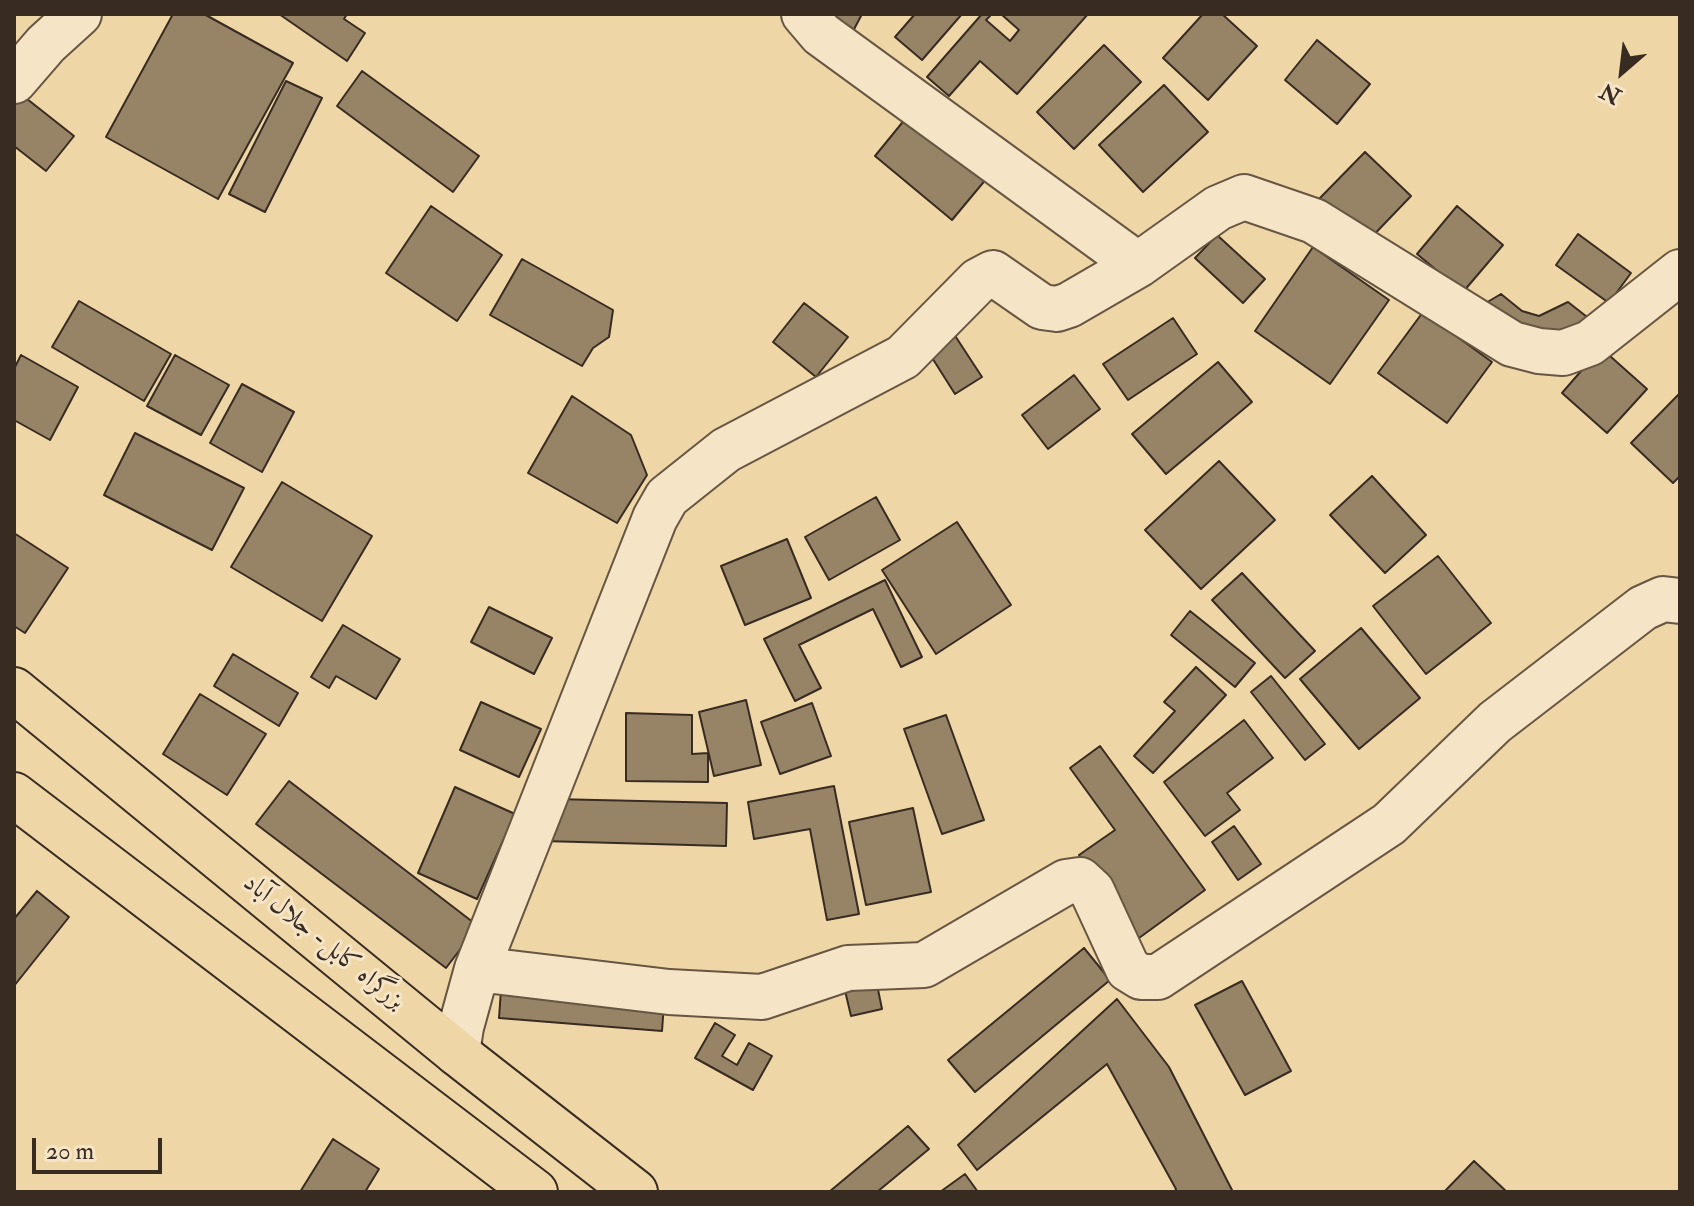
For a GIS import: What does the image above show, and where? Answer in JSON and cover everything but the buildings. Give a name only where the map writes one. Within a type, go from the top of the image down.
[{"type":"highway","name":"بزرگراه کابل- جلال آباد","points":[[14,690],[457,1053],[635,1192]]},
{"type":"highway","points":[[23,802],[535,1192]]},
{"type":"street","points":[[14,81],[46,44],[79,14]]},
{"type":"street","points":[[804,14],[821,34],[1138,265]]},
{"type":"street","points":[[457,1053],[477,969],[655,518],[667,497],[726,450],[903,357],[978,281],[993,273],[1042,307],[1057,309],[1138,265],[1218,208],[1244,197],[1314,221],[1512,344],[1563,353],[1590,343],[1680,272]]},
{"type":"street","points":[[477,969],[669,992],[762,997],[848,968],[924,965],[1066,882],[1080,880],[1092,891],[1128,969],[1141,977],[1158,977],[1389,824],[1495,722],[1643,608],[1663,599],[1680,601]]}]
